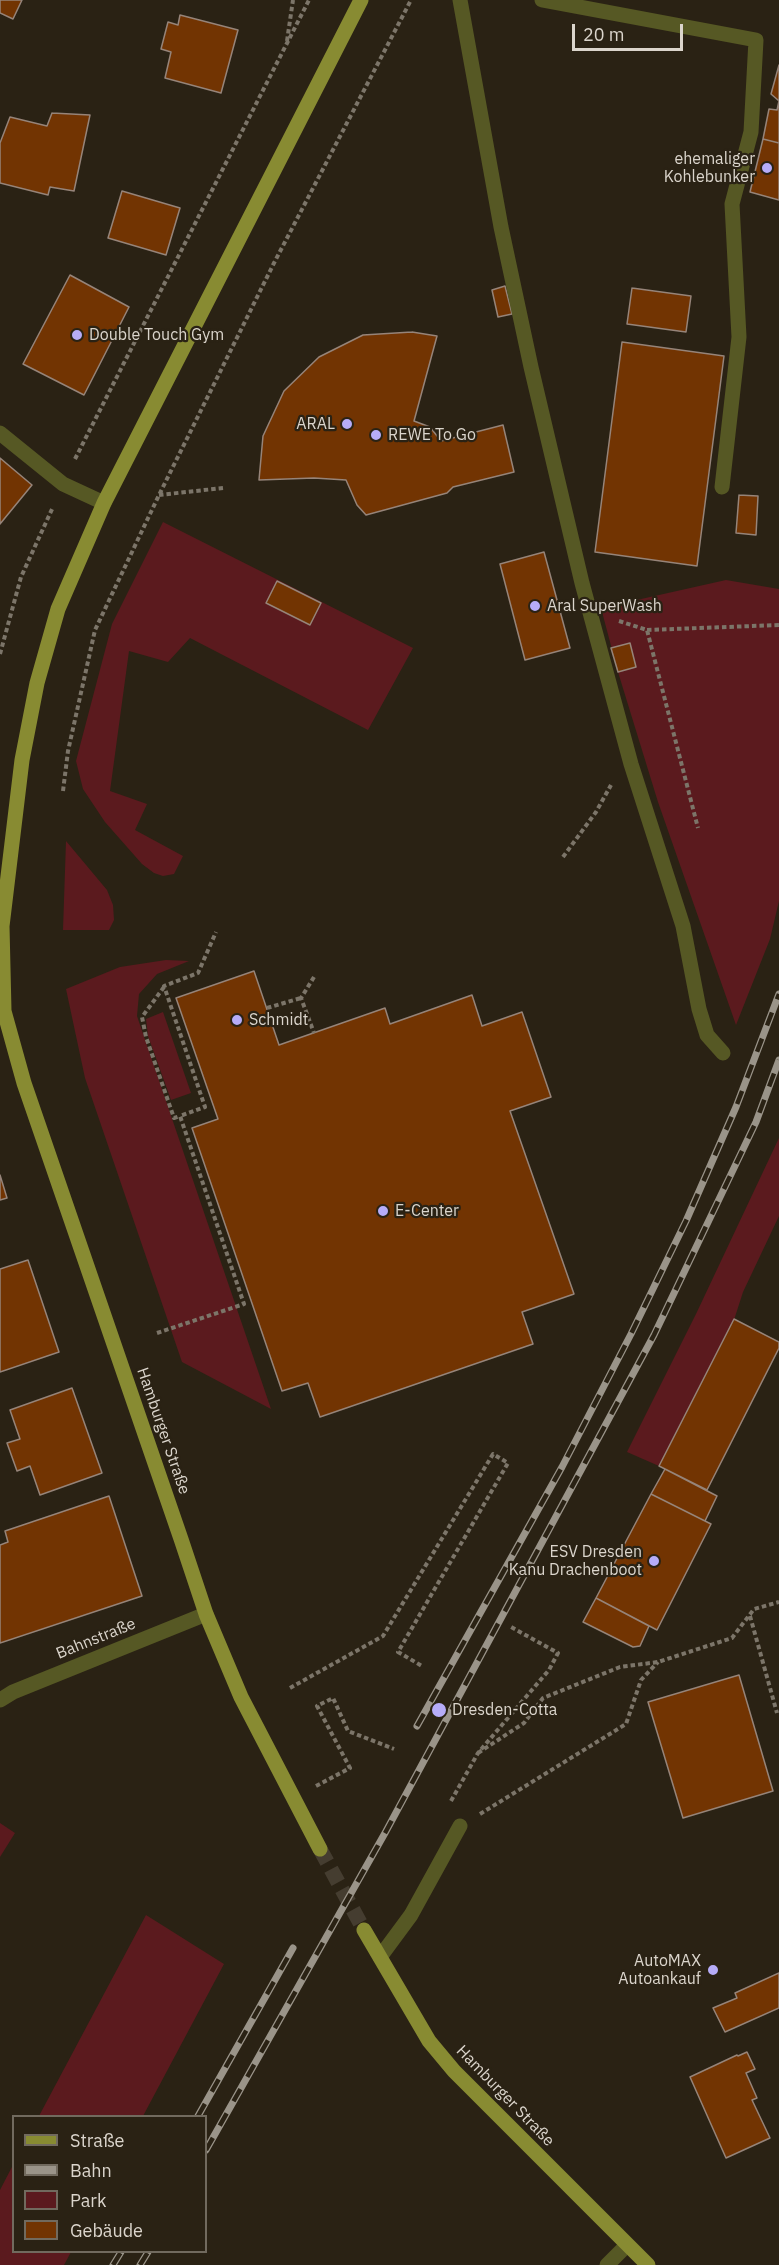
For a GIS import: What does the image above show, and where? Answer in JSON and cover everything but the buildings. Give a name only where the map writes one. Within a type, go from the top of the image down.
[{"type":"main road","name":"Hamburger Straße","points":[[320,1849],[241,1697],[206,1614],[29,1099],[4,1011],[2,926],[22,760],[37,683],[58,609],[104,503],[361,0]]},
{"type":"main road","name":"Hamburger Straße","points":[[364,1930],[429,2040],[454,2071],[648,2265]]},
{"type":"street","points":[[460,0],[501,226],[531,367],[590,611],[632,764],[683,926],[699,1009],[707,1035],[723,1053]]},
{"type":"street","points":[[542,0],[756,40],[751,132],[732,204],[739,337],[722,487]]},
{"type":"street","points":[[0,433],[63,484],[104,503]]},
{"type":"street","name":"Bahnstraße","points":[[0,1700],[14,1692],[206,1614]]},
{"type":"street","points":[[380,1957],[411,1915],[460,1826]]},
{"type":"street","points":[[607,2265],[627,2245]]},
{"type":"path","points":[[286,44],[293,0]]},
{"type":"path","points":[[0,654],[21,577],[63,484],[309,0]]},
{"type":"path","points":[[63,791],[68,751],[95,630],[274,263],[411,0]]},
{"type":"path","points":[[159,495],[223,488]]},
{"type":"path","points":[[590,611],[647,630],[779,625]]},
{"type":"path","points":[[647,630],[698,828]]},
{"type":"path","points":[[563,857],[596,812],[621,767],[632,764]]},
{"type":"path","points":[[164,986],[205,1107],[174,1118],[146,1037],[142,1017],[164,986],[198,974],[216,932]]},
{"type":"path","points":[[267,1008],[301,998],[314,977]]},
{"type":"path","points":[[301,998],[314,1033]]},
{"type":"path","points":[[157,1333],[244,1304],[180,1116]]},
{"type":"path","points":[[290,1688],[383,1636],[493,1455],[508,1462],[398,1652],[422,1666]]},
{"type":"path","points":[[478,1753],[524,1723],[543,1698],[620,1667],[658,1662],[732,1638],[754,1609],[779,1602]]},
{"type":"path","points":[[749,1615],[777,1713]]},
{"type":"path","points":[[450,1803],[478,1753],[549,1670],[558,1653],[511,1627]]},
{"type":"path","points":[[460,1826],[626,1724],[641,1680],[658,1662]]},
{"type":"path","points":[[293,1798],[350,1768],[317,1706],[333,1698],[348,1731],[394,1749]]},
{"type":"green space","points":[[163,522],[413,648],[368,730],[190,638],[168,662],[129,651],[110,791],[147,804],[135,830],[183,856],[174,874],[163,876],[154,873],[142,864],[105,822],[83,789],[76,761],[112,624]]},
{"type":"green space","points":[[726,580],[779,589],[779,901],[770,939],[736,1025],[658,802],[601,608]]},
{"type":"green space","points":[[66,841],[107,890],[113,905],[114,920],[109,930],[63,930]]},
{"type":"green space","points":[[166,960],[189,961],[157,974],[139,994],[137,1016],[271,1409],[182,1362],[85,1078],[66,989],[120,967]]},
{"type":"green space","points":[[163,1012],[191,1093],[171,1100],[148,1036],[146,1019]]},
{"type":"green space","points":[[779,1138],[779,1216],[743,1292],[734,1320],[659,1466],[627,1452],[696,1314]]},
{"type":"green space","points":[[0,1823],[15,1833],[0,1857]]},
{"type":"green space","points":[[146,1915],[224,1964],[144,2115],[40,2115]]},
{"type":"green space","points":[[12,2167],[12,2253],[70,2253],[64,2265],[0,2265],[0,2190]]},
{"type":"tunnel","points":[[320,1849],[364,1930]]},
{"type":"railway","points":[[417,1726],[562,1467],[631,1334],[686,1221],[736,1107],[779,994]]},
{"type":"railway","points":[[207,2148],[385,1833],[654,1335],[756,1122],[779,1060]]},
{"type":"railway","points":[[199,2115],[293,1948]]},
{"type":"railway","points":[[113,2265],[120,2253]]},
{"type":"railway","points":[[140,2265],[147,2253]]},
{"type":"place","name":"ehemaliger Kohlebunker","points":[[767,168]]},
{"type":"place","name":"Double Touch Gym","points":[[77,335]]},
{"type":"place","name":"ARAL","points":[[347,424]]},
{"type":"place","name":"REWE To Go","points":[[376,435]]},
{"type":"place","name":"Aral SuperWash","points":[[535,606]]},
{"type":"place","name":"Schmidt","points":[[237,1020]]},
{"type":"place","name":"E-Center","points":[[383,1211]]},
{"type":"place","name":"ESV Dresden Kanu Drachenboot","points":[[654,1561]]},
{"type":"place","name":"Dresden-Cotta","points":[[439,1710]]},
{"type":"place","name":"AutoMAX Autoankauf","points":[[713,1970]]}]
